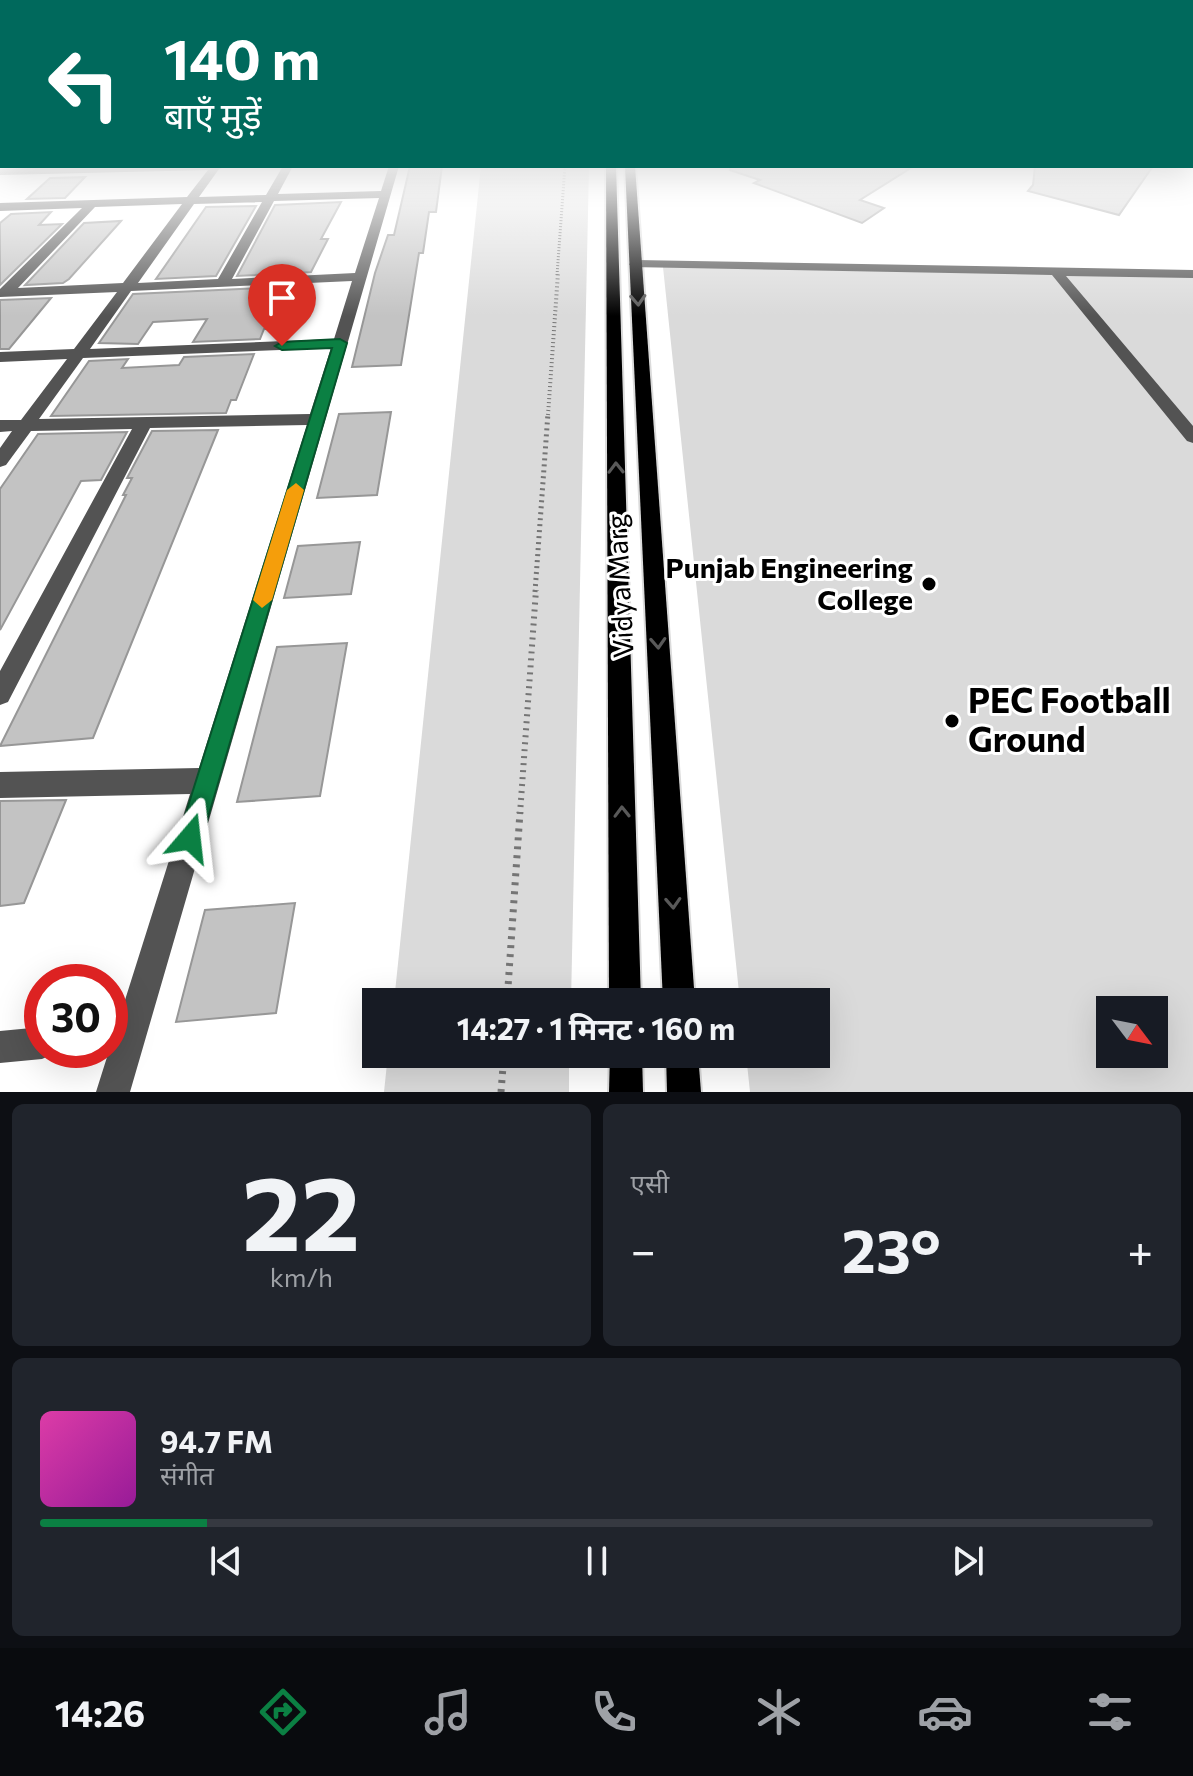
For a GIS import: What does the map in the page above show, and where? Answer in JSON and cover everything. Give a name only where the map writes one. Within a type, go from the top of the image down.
[{"type":"main road","name":"Vidya Marg","points":[[612,214],[625,988]]},
{"type":"main road","name":"Vidya Marg","points":[[633,214],[678,988]]},
{"type":"main road","points":[[626,1068],[626,1092]]},
{"type":"main road","points":[[683,1068],[684,1092]]},
{"type":"street","points":[[3,293],[82,214]]},
{"type":"street","points":[[0,461],[181,214]]},
{"type":"street","points":[[223,283],[264,214]]},
{"type":"street","points":[[128,1013],[207,781],[380,214]]},
{"type":"street","points":[[636,264],[1193,274]]},
{"type":"street","points":[[1055,271],[1193,437]]},
{"type":"street","points":[[3,293],[360,277]]},
{"type":"street","points":[[0,357],[340,343]]},
{"type":"street","points":[[0,426],[317,419]]},
{"type":"street","points":[[0,694],[144,423]]},
{"type":"street","points":[[0,785],[207,781]]},
{"type":"street","points":[[0,1047],[24,1045]]},
{"type":"street","points":[[113,1092],[116,1068]]},
{"type":"path","points":[[508,988],[562,214]]},
{"type":"path","points":[[501,1092],[503,1068]]},
{"type":"shaded area","points":[[476,214],[588,214],[571,988],[395,988]]},
{"type":"shaded area","name":"PEC Football Ground","points":[[663,267],[1055,273],[1193,440],[1193,1092],[750,1092],[747,1068],[830,1068],[830,988],[739,988]]},
{"type":"shaded area","points":[[1058,273],[1193,276],[1193,434]]},
{"type":"shaded area","points":[[387,1068],[569,1068],[569,1092],[384,1092]]},
{"type":"building","points":[[11,214],[49,214],[39,225],[62,224],[0,285],[0,223]]},
{"type":"building","points":[[201,214],[251,214],[216,276],[156,279]]},
{"type":"building","points":[[270,214],[335,214],[321,239],[328,239],[311,272],[237,276]]},
{"type":"building","points":[[399,214],[429,214],[423,253],[419,253],[401,365],[352,367],[375,273],[388,235],[394,235]]},
{"type":"building","points":[[838,214],[875,214],[862,223]]},
{"type":"building","points":[[121,221],[63,283],[25,285],[84,223]]},
{"type":"building","points":[[303,286],[283,329],[264,329],[260,339],[193,342],[207,319],[153,322],[138,344],[99,343],[133,294]]},
{"type":"building","points":[[51,298],[9,349],[0,349],[0,300]]},
{"type":"building","points":[[254,354],[236,400],[231,400],[226,413],[51,416],[89,361],[128,359],[122,368],[179,365],[184,357]]},
{"type":"building","points":[[391,412],[377,495],[317,498],[339,414]]},
{"type":"building","points":[[218,430],[93,738],[0,746],[126,495],[123,495],[132,478],[127,478],[152,431]]},
{"type":"building","points":[[127,432],[101,480],[81,481],[0,630],[0,489],[38,434]]},
{"type":"building","points":[[360,542],[351,594],[284,598],[298,546]]},
{"type":"building","points":[[347,643],[320,796],[237,802],[277,647]]},
{"type":"building","points":[[66,800],[24,903],[0,906],[0,801]]},
{"type":"building","points":[[295,903],[276,1013],[176,1022],[205,910]]},
{"type":"slow traffic","points":[[262,600],[296,490]]},
{"type":"place","name":"Punjab Engineering College","points":[[929,584]]},
{"type":"place","name":"PEC Football Ground","points":[[952,721]]},
{"type":"route","points":[[190,838],[340,343],[282,346]]}]
